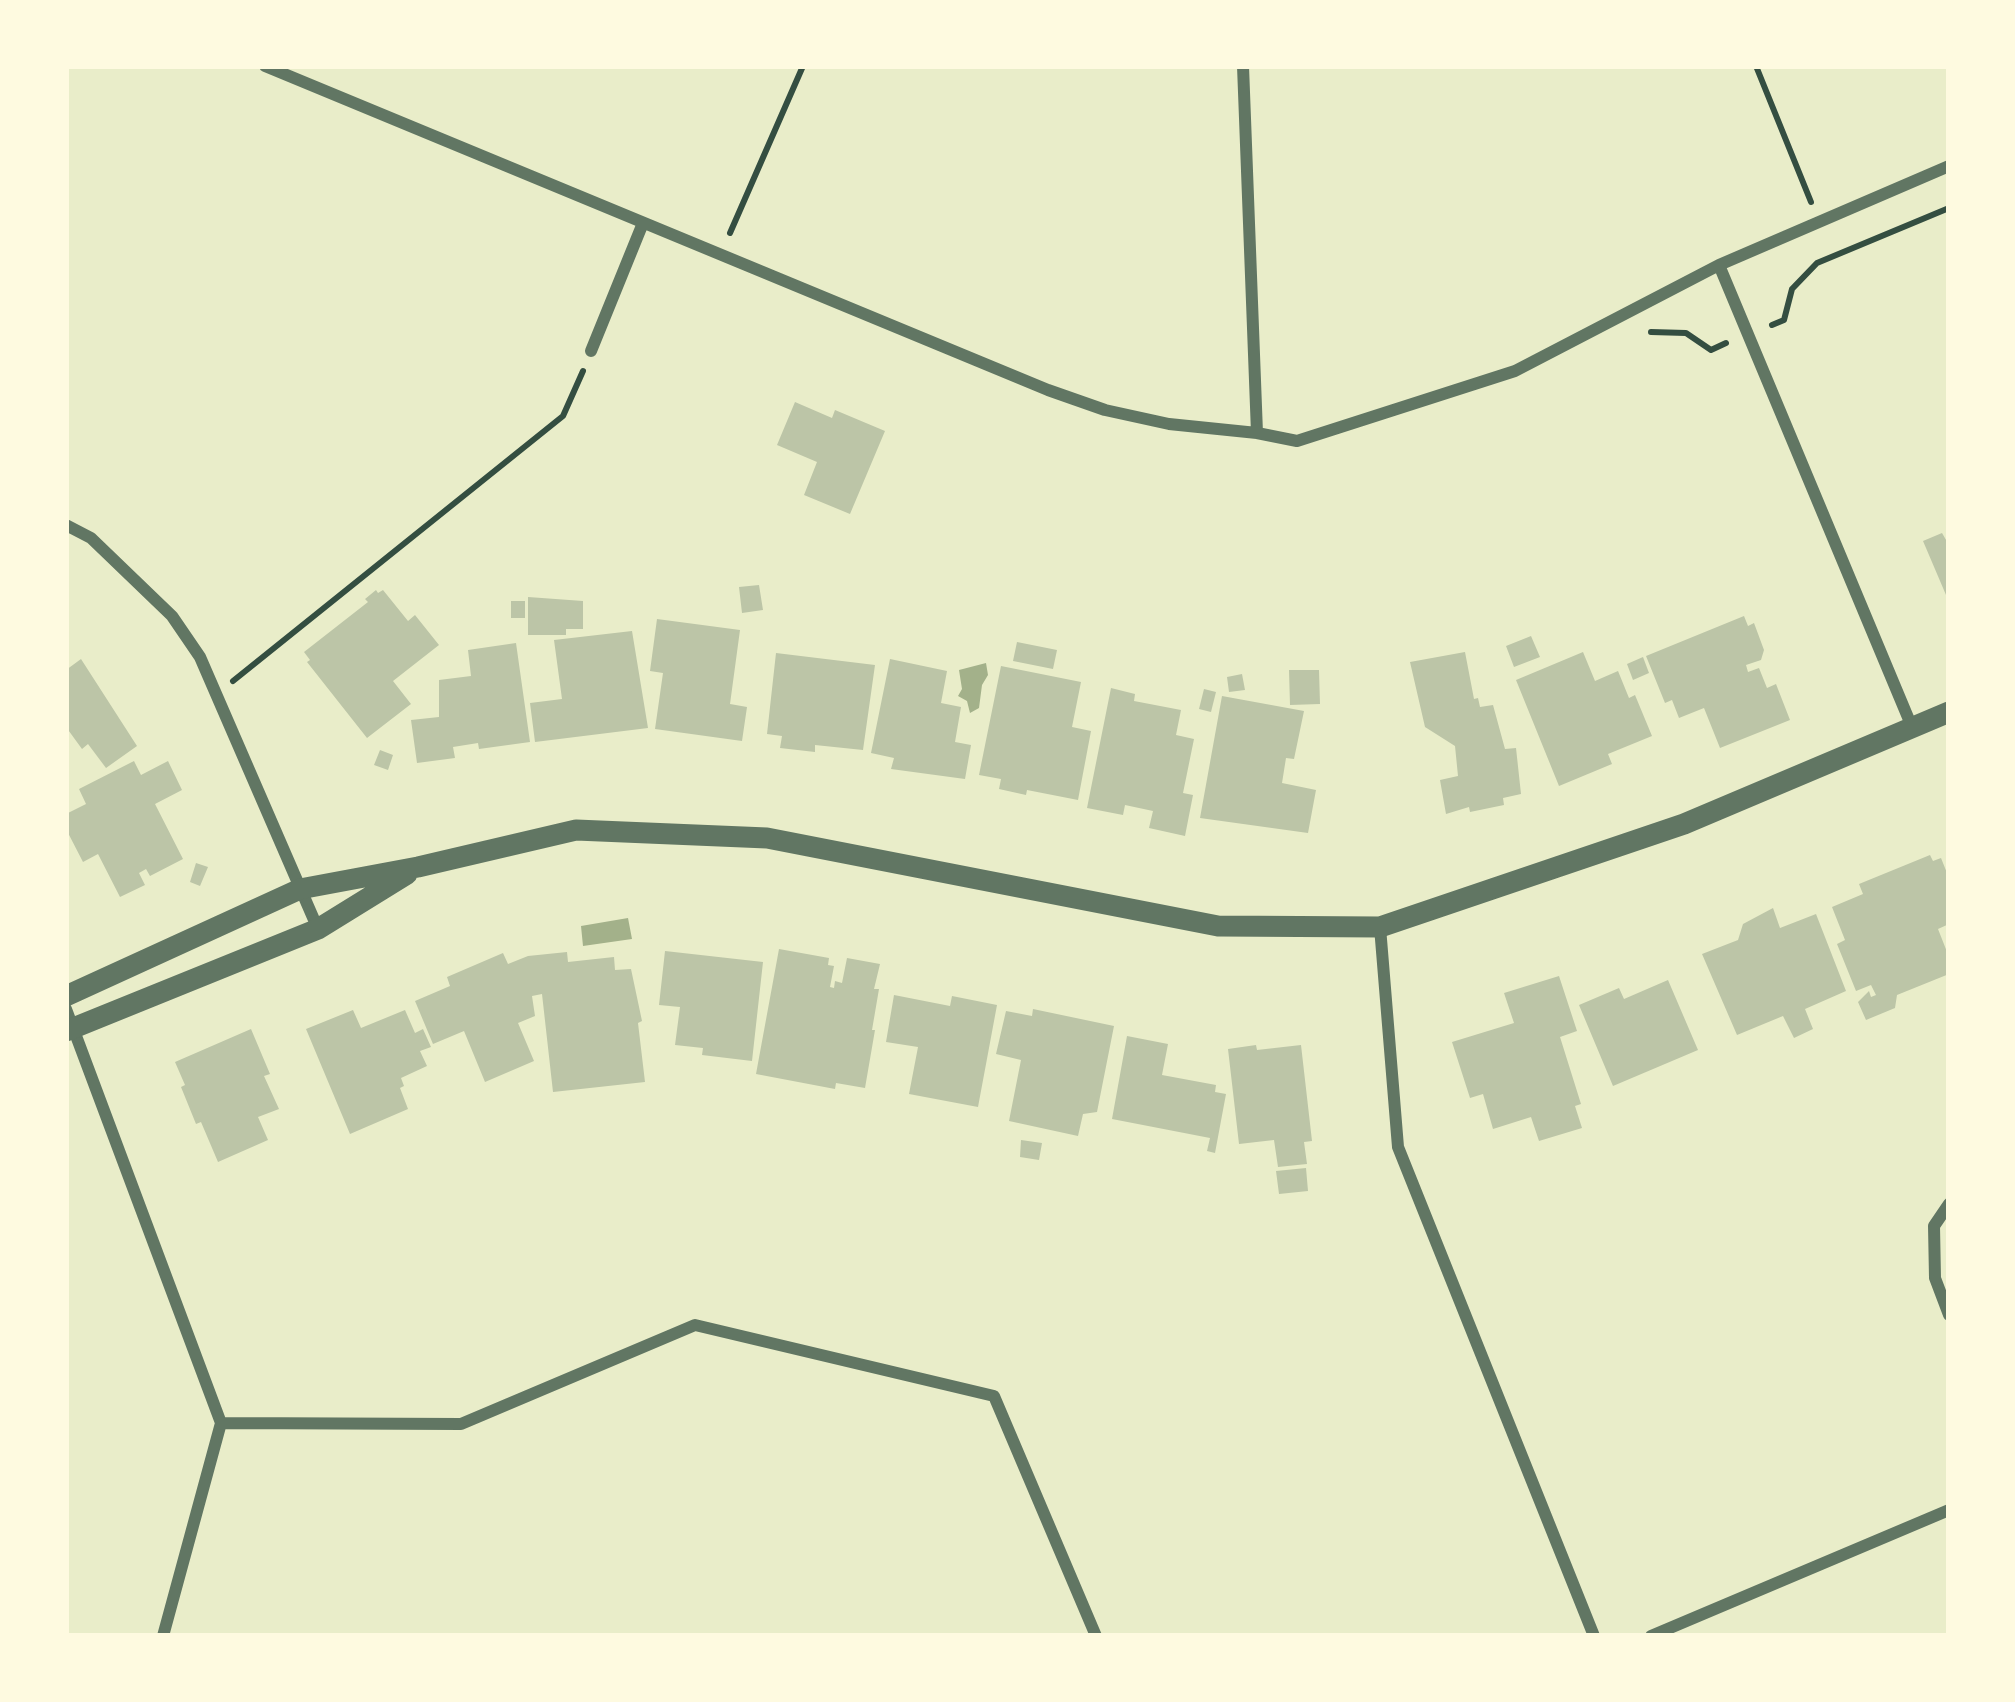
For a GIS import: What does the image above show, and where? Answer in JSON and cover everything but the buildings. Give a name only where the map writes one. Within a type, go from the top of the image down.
[{"type":"street","points":[[265,66],[1105,410],[1169,424],[1297,441],[1515,371],[1719,265],[1949,166]]},
{"type":"street","points":[[1244,66],[1257,433]]},
{"type":"street","points":[[591,351],[643,223]]},
{"type":"street","points":[[1719,265],[1912,727]]},
{"type":"street","points":[[66,525],[91,538],[172,616],[215,689],[318,929]]},
{"type":"street","points":[[66,996],[300,889],[418,868],[576,830],[767,838],[1218,926],[1380,927],[1684,824],[1949,712]]},
{"type":"street","points":[[163,1636],[220,1423],[68,1023],[318,929],[418,868]]},
{"type":"street","points":[[1380,927],[1398,1147],[1594,1636]]},
{"type":"street","points":[[1949,1204],[1934,1226],[1935,1279],[1949,1315]]},
{"type":"street","points":[[220,1423],[461,1424],[695,1325],[994,1396],[1096,1636]]},
{"type":"street","points":[[1651,1636],[1949,1510]]},
{"type":"path","points":[[722,256],[803,66]]},
{"type":"path","points":[[1756,66],[1819,222]]},
{"type":"path","points":[[1633,339],[1655,330],[1686,333],[1711,350],[1784,320],[1792,289],[1816,263],[1949,208]]},
{"type":"path","points":[[215,689],[237,679],[310,622],[563,416],[591,351]]},
{"type":"shaded area","points":[[986,663],[988,675],[979,708],[970,713],[967,701],[958,696],[962,689],[959,670]]},
{"type":"shaded area","points":[[628,918],[632,939],[583,946],[581,926]]}]
